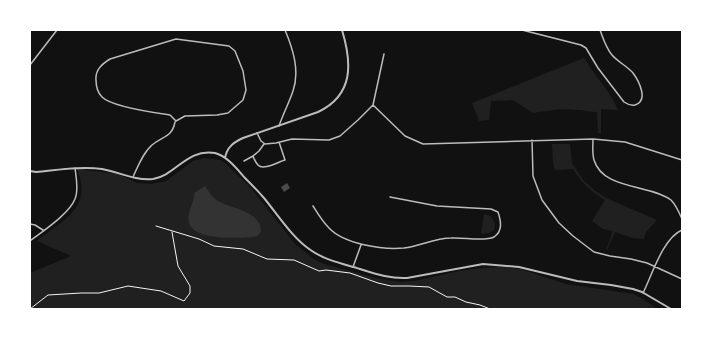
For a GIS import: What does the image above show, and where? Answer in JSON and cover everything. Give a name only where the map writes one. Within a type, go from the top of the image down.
[{"type":"street","points":[[30,65],[57,30]]},
{"type":"street","points":[[279,126],[293,91],[296,67],[286,30]]},
{"type":"street","points":[[225,158],[226,152],[233,143],[318,112],[328,107],[336,100],[343,90],[347,78],[349,62],[344,30]]},
{"type":"street","points":[[522,30],[581,45],[586,48],[598,68],[624,102],[633,106],[639,103],[642,99],[642,94],[636,79],[632,73],[612,55],[600,30]]},
{"type":"street","points":[[133,177],[141,159],[152,145],[174,130],[176,121],[185,116],[217,115],[228,112],[243,100],[246,90],[242,71],[236,51],[229,46],[176,39],[110,59],[102,63],[96,75],[96,87],[102,97],[115,104],[146,112],[170,115],[176,121]]},
{"type":"street","points":[[244,160],[253,156],[264,144],[292,139],[324,140],[334,138],[346,131],[373,105],[384,54]]},
{"type":"street","points":[[373,105],[405,136],[423,144],[593,138],[625,142],[682,160]]},
{"type":"street","points":[[257,133],[264,144]]},
{"type":"street","points":[[593,138],[594,159],[601,172],[609,178],[656,193],[671,201],[682,219]]},
{"type":"street","points":[[532,140],[534,176],[542,200],[559,223],[572,236],[594,252],[631,259],[655,267],[682,279]]},
{"type":"street","points":[[253,156],[258,165],[262,167],[285,160],[279,142]]},
{"type":"street","points":[[30,171],[36,172],[75,168],[102,169],[133,177],[152,179],[158,177],[190,157],[203,153],[216,153],[225,158],[263,197],[285,225],[309,250],[328,259],[398,279],[483,264],[519,267],[577,281],[611,285],[633,290],[643,293],[671,309]]},
{"type":"street","points":[[30,241],[70,207],[76,198],[75,168]]},
{"type":"street","points":[[313,206],[319,218],[330,230],[345,239],[384,248],[404,248],[450,238],[487,239],[494,236],[500,230],[501,220],[498,212],[490,209],[437,206],[390,197]]},
{"type":"street","points":[[30,224],[43,230]]},
{"type":"street","points":[[643,293],[671,237],[682,230]]},
{"type":"street","points":[[353,267],[362,244]]},
{"type":"path","points":[[156,226],[199,239],[214,246],[242,250],[275,260],[294,260],[319,271],[326,270],[350,273],[391,286],[429,287],[447,296],[455,297],[490,309]]},
{"type":"path","points":[[30,309],[48,295],[99,293],[128,286],[161,291],[184,301],[190,294],[190,286],[178,266],[172,232]]},
{"type":"shaded area","points":[[584,58],[611,96],[618,110],[601,109],[601,133],[598,133],[597,112],[567,109],[533,113],[513,100],[491,101],[489,120],[479,121],[472,103]]},
{"type":"shaded area","points":[[552,144],[570,144],[572,163],[583,180],[594,190],[606,198],[657,220],[646,232],[644,239],[633,238],[615,232],[606,250],[613,231],[603,229],[592,221],[605,200],[587,187],[573,169],[555,170]]},
{"type":"shaded area","points":[[204,158],[220,160],[226,164],[250,187],[295,244],[314,259],[324,264],[380,279],[401,282],[414,281],[459,271],[481,268],[502,267],[520,269],[566,284],[633,294],[657,309],[30,309],[30,273],[71,256],[37,241],[66,219],[78,203],[81,194],[81,182],[77,169],[118,174],[137,183],[151,184],[166,181],[193,161]]},
{"type":"shaded area","points":[[205,186],[211,195],[218,201],[252,215],[260,225],[261,232],[257,236],[253,237],[228,238],[208,236],[193,229],[188,219],[194,193]]},
{"type":"shaded area","points":[[484,214],[491,216],[495,224],[494,230],[489,233],[481,234]]},
{"type":"building","points":[[287,183],[290,188],[284,192],[281,187]]}]
